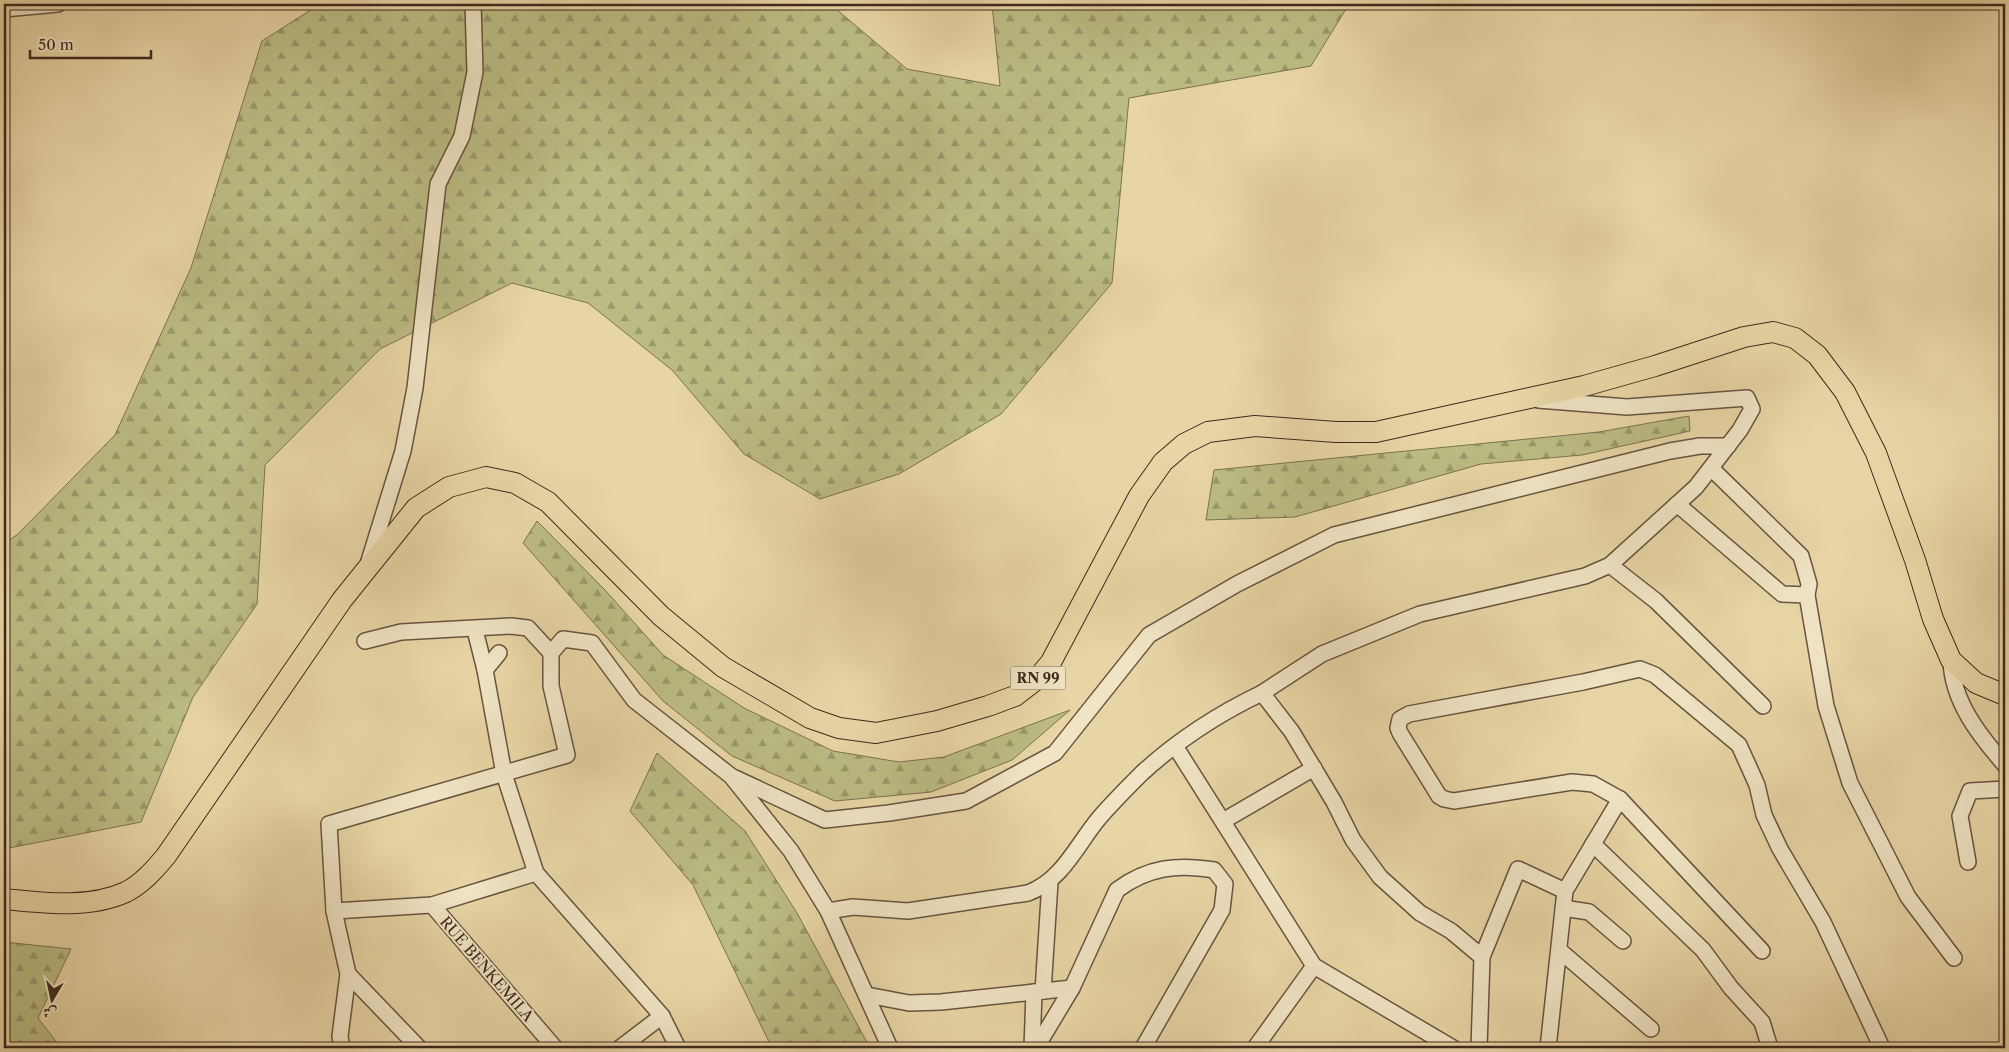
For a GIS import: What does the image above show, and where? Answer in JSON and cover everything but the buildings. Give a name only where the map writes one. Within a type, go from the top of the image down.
[{"type":"main road","name":"RN 99","points":[[4,899],[53,904],[95,900],[126,892],[148,876],[166,856],[342,600],[416,508],[449,487],[486,477],[515,483],[548,502],[576,528],[599,555],[661,616],[723,667],[810,718],[839,728],[876,733],[937,720],[988,706],[1015,696],[1036,680],[1052,662],[1139,496],[1163,462],[1184,444],[1208,432],[1255,426],[1336,432],[1376,432],[1617,377],[1744,337],[1773,332],[1795,338],[1817,355],[1846,392],[1876,453],[1915,560],[1933,619],[1951,660],[1976,683],[2005,694]]},
{"type":"street","points":[[4,10],[58,4]]},
{"type":"street","points":[[367,568],[403,450],[415,388],[438,184],[462,136],[475,72],[474,4]]},
{"type":"street","points":[[828,910],[853,907],[908,911],[1028,892],[1042,888],[1050,882],[1100,817],[1143,773],[1175,746],[1218,715],[1262,693],[1322,654],[1420,614],[1585,576],[1610,565],[1712,469],[1752,409],[1747,398],[1627,407],[1518,399]]},
{"type":"street","points":[[551,654],[563,639],[592,643],[634,700],[731,776],[825,820],[966,801],[1055,753],[1149,635],[1237,584],[1334,535],[1670,451],[1700,446],[1728,446]]},
{"type":"street","points":[[1712,469],[1801,556],[1809,584],[1807,595],[1826,706],[1850,782],[1908,897],[1954,958]]},
{"type":"street","points":[[1677,504],[1782,594],[1807,595]]},
{"type":"street","points":[[1610,565],[1656,602],[1763,706]]},
{"type":"street","points":[[342,1048],[340,1036],[348,974],[334,911],[329,824],[567,756],[552,686],[551,654],[528,628],[511,626],[475,630],[401,632],[366,641]]},
{"type":"street","points":[[475,630],[485,670],[504,774],[536,873],[662,1016],[678,1048]]},
{"type":"street","points":[[485,670],[499,653]]},
{"type":"street","points":[[1951,660],[1951,679],[1963,705],[1983,740],[2005,765]]},
{"type":"street","points":[[1762,951],[1620,799],[1593,784],[1572,782],[1454,801],[1444,799],[1439,796],[1400,733],[1398,723],[1404,716],[1409,714],[1582,682],[1640,669],[1655,675],[1739,745],[1757,785],[1764,815],[1776,841],[1823,922],[1882,1048]]},
{"type":"street","points":[[1262,693],[1292,732],[1354,840],[1380,877],[1420,912],[1451,930],[1482,957]]},
{"type":"street","points":[[1175,746],[1314,966],[1453,1048]]},
{"type":"street","points":[[1223,821],[1314,768]]},
{"type":"street","points":[[731,776],[791,851],[828,910],[890,1048]]},
{"type":"street","points":[[1968,862],[1960,816],[1970,791],[2005,789]]},
{"type":"street","points":[[1549,1048],[1565,891],[1620,799]]},
{"type":"street","points":[[1593,844],[1703,950],[1731,988],[1762,1022],[1770,1048]]},
{"type":"street","points":[[1036,1048],[1072,988],[1117,890],[1131,880],[1163,868],[1197,867],[1214,870],[1225,884],[1222,910],[1143,1048]]},
{"type":"street","points":[[1478,1048],[1482,957],[1518,869],[1565,891]]},
{"type":"street","name":"RUE BENKEMILA","points":[[536,873],[432,905],[555,1048]]},
{"type":"street","points":[[1032,1048],[1050,882]]},
{"type":"street","points":[[334,911],[432,905]]},
{"type":"street","points":[[1563,908],[1589,912],[1623,941]]},
{"type":"street","points":[[1558,950],[1651,1029]]},
{"type":"street","points":[[1255,1048],[1314,966]]},
{"type":"street","points":[[348,974],[419,1048]]},
{"type":"street","points":[[867,994],[909,1003],[941,1002],[1072,988]]},
{"type":"street","points":[[620,1048],[662,1016]]},
{"type":"green space","points":[[320,4],[830,4],[907,69],[1000,86],[992,4],[1349,4],[1311,66],[1129,98],[1112,283],[1001,414],[899,474],[820,499],[744,454],[672,370],[588,303],[512,283],[380,349],[265,465],[257,604],[193,697],[141,822],[4,849],[4,544],[18,534],[115,435],[191,268],[262,41]]},
{"type":"green space","points":[[1689,416],[1690,431],[1582,455],[1481,464],[1295,517],[1206,520],[1214,470],[1599,432]]},
{"type":"green space","points":[[537,521],[605,590],[663,655],[744,708],[833,751],[899,762],[944,757],[1070,710],[1012,760],[931,792],[835,801],[732,756],[663,701],[523,543]]},
{"type":"green space","points":[[657,753],[745,831],[797,913],[870,1048],[772,1048],[693,885],[630,811]]},
{"type":"green space","points":[[4,942],[71,949],[38,1018],[61,1048],[4,1048]]}]
